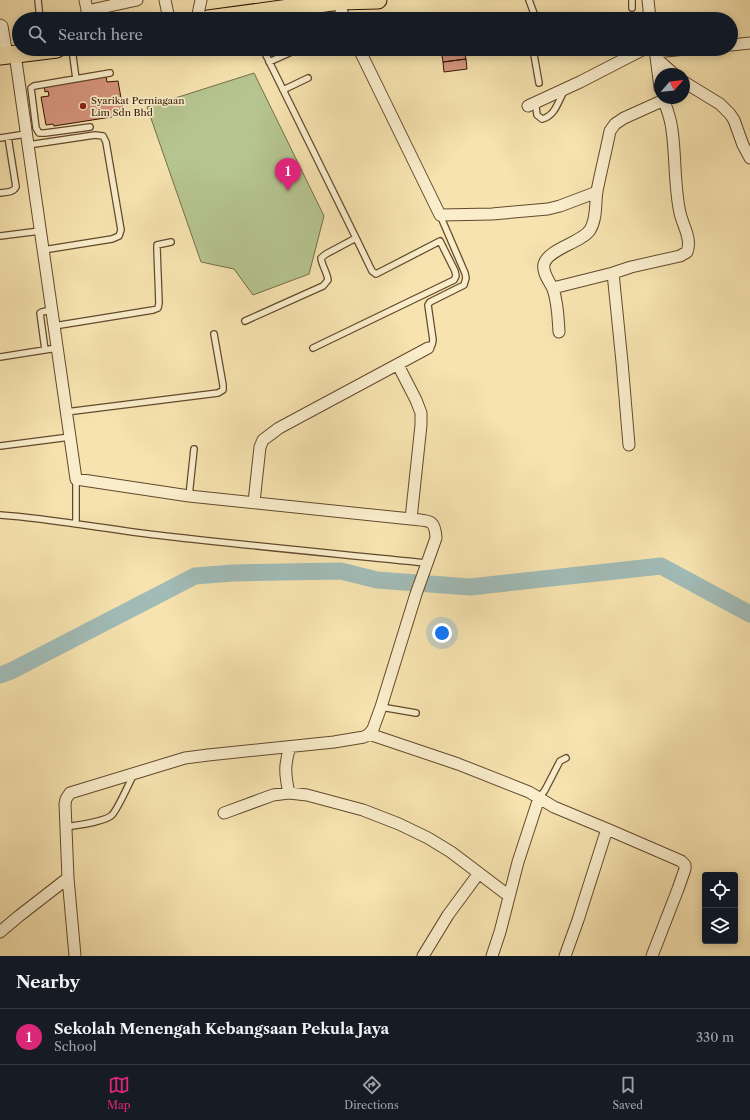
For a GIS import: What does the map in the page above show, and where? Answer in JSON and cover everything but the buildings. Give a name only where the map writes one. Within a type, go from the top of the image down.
[{"type":"main road","points":[[262,12],[274,7],[340,1],[377,0]]},
{"type":"main road","points":[[350,12],[377,0]]},
{"type":"street","points":[[87,10],[137,0]]},
{"type":"street","points":[[165,0],[168,12]]},
{"type":"street","points":[[198,12],[201,0]]},
{"type":"street","points":[[648,0],[649,12]]},
{"type":"street","points":[[0,25],[2,26],[7,55],[27,140],[76,479],[189,496],[411,519],[429,522],[434,526],[436,538],[422,575],[381,707],[373,729],[369,734],[353,740],[185,758],[70,793],[65,804],[68,878],[75,956]]},
{"type":"street","points":[[738,44],[750,43]]},
{"type":"street","points":[[362,56],[440,215],[492,214],[548,209],[597,192]]},
{"type":"street","points":[[528,106],[630,56]]},
{"type":"street","points":[[655,56],[657,68]]},
{"type":"street","points":[[658,56],[669,68]]},
{"type":"street","points":[[690,86],[720,104],[730,114],[750,158]]},
{"type":"street","points":[[559,332],[556,300],[543,266],[545,260],[566,246],[582,238],[590,230],[594,221],[597,192],[610,132],[616,124],[624,118],[654,104]]},
{"type":"street","points":[[552,288],[631,267],[680,256],[687,252],[689,247],[688,240],[680,215],[677,195],[672,129],[665,104]]},
{"type":"street","points":[[613,273],[629,445]]},
{"type":"street","points":[[254,502],[260,447],[263,440],[278,428],[428,348]]},
{"type":"street","points":[[398,365],[421,413],[411,519]]},
{"type":"street","points":[[369,734],[458,764],[529,792],[554,807],[681,861],[685,865],[685,869],[652,956]]},
{"type":"street","points":[[289,793],[285,766],[290,747]]},
{"type":"street","points":[[224,813],[272,795],[289,793],[307,794],[363,810],[399,824],[428,838],[451,852],[509,896]]},
{"type":"street","points":[[492,956],[500,932],[518,862],[539,798]]},
{"type":"street","points":[[565,956],[607,829]]},
{"type":"street","points":[[423,956],[448,915],[479,873]]},
{"type":"street","points":[[0,932],[68,878]]},
{"type":"lane","points":[[38,0],[39,12]]},
{"type":"lane","points":[[528,0],[533,12]]},
{"type":"lane","points":[[632,0],[632,8]]},
{"type":"lane","points":[[73,56],[76,79]]},
{"type":"lane","points":[[266,56],[372,270],[376,274],[440,242],[455,271],[456,276],[454,280],[313,348]]},
{"type":"lane","points":[[269,62],[282,56]]},
{"type":"lane","points":[[534,56],[539,83]]},
{"type":"lane","points":[[90,127],[39,133],[36,128],[30,88],[34,86],[110,73]]},
{"type":"lane","points":[[283,90],[308,78]]},
{"type":"lane","points":[[539,101],[536,107],[537,115],[542,119],[547,118],[553,113],[565,89]]},
{"type":"lane","points":[[0,138],[8,137],[27,140],[95,135],[102,136],[106,142],[121,230],[119,236],[112,239],[43,250]]},
{"type":"lane","points":[[0,193],[14,190],[16,187],[8,137]]},
{"type":"lane","points":[[428,348],[432,345],[433,340],[428,305],[430,302],[464,285],[466,278],[440,215]]},
{"type":"lane","points":[[0,236],[40,231]]},
{"type":"lane","points":[[245,321],[323,286],[328,280],[321,258],[356,238]]},
{"type":"lane","points":[[54,326],[158,308],[157,249],[158,245],[171,242]]},
{"type":"lane","points":[[45,350],[40,313],[51,310]]},
{"type":"lane","points":[[66,412],[218,393],[223,390],[223,385],[214,334]]},
{"type":"lane","points":[[0,357],[57,348]]},
{"type":"lane","points":[[0,446],[70,437]]},
{"type":"lane","points":[[189,496],[194,449]]},
{"type":"lane","points":[[76,479],[76,524]]},
{"type":"lane","points":[[0,515],[39,518],[166,536],[426,563]]},
{"type":"lane","points":[[381,707],[416,713]]},
{"type":"lane","points":[[539,798],[545,790],[560,761],[566,758]]},
{"type":"lane","points":[[66,827],[104,819],[111,816],[116,810],[134,774]]},
{"type":"green space","points":[[254,73],[324,216],[309,274],[253,295],[234,269],[201,262],[147,107]]},
{"type":"waterway","points":[[0,675],[11,671],[195,576],[233,573],[341,571],[377,580],[470,587],[661,566],[750,614]]},
{"type":"place","name":"Syarikat Perniagaan Lim Sdn Bhd","points":[[83,106]]},
{"type":"place","name":"Sekolah Menengah Kebangsaan Pekula Jaya","points":[[288,191]]}]
